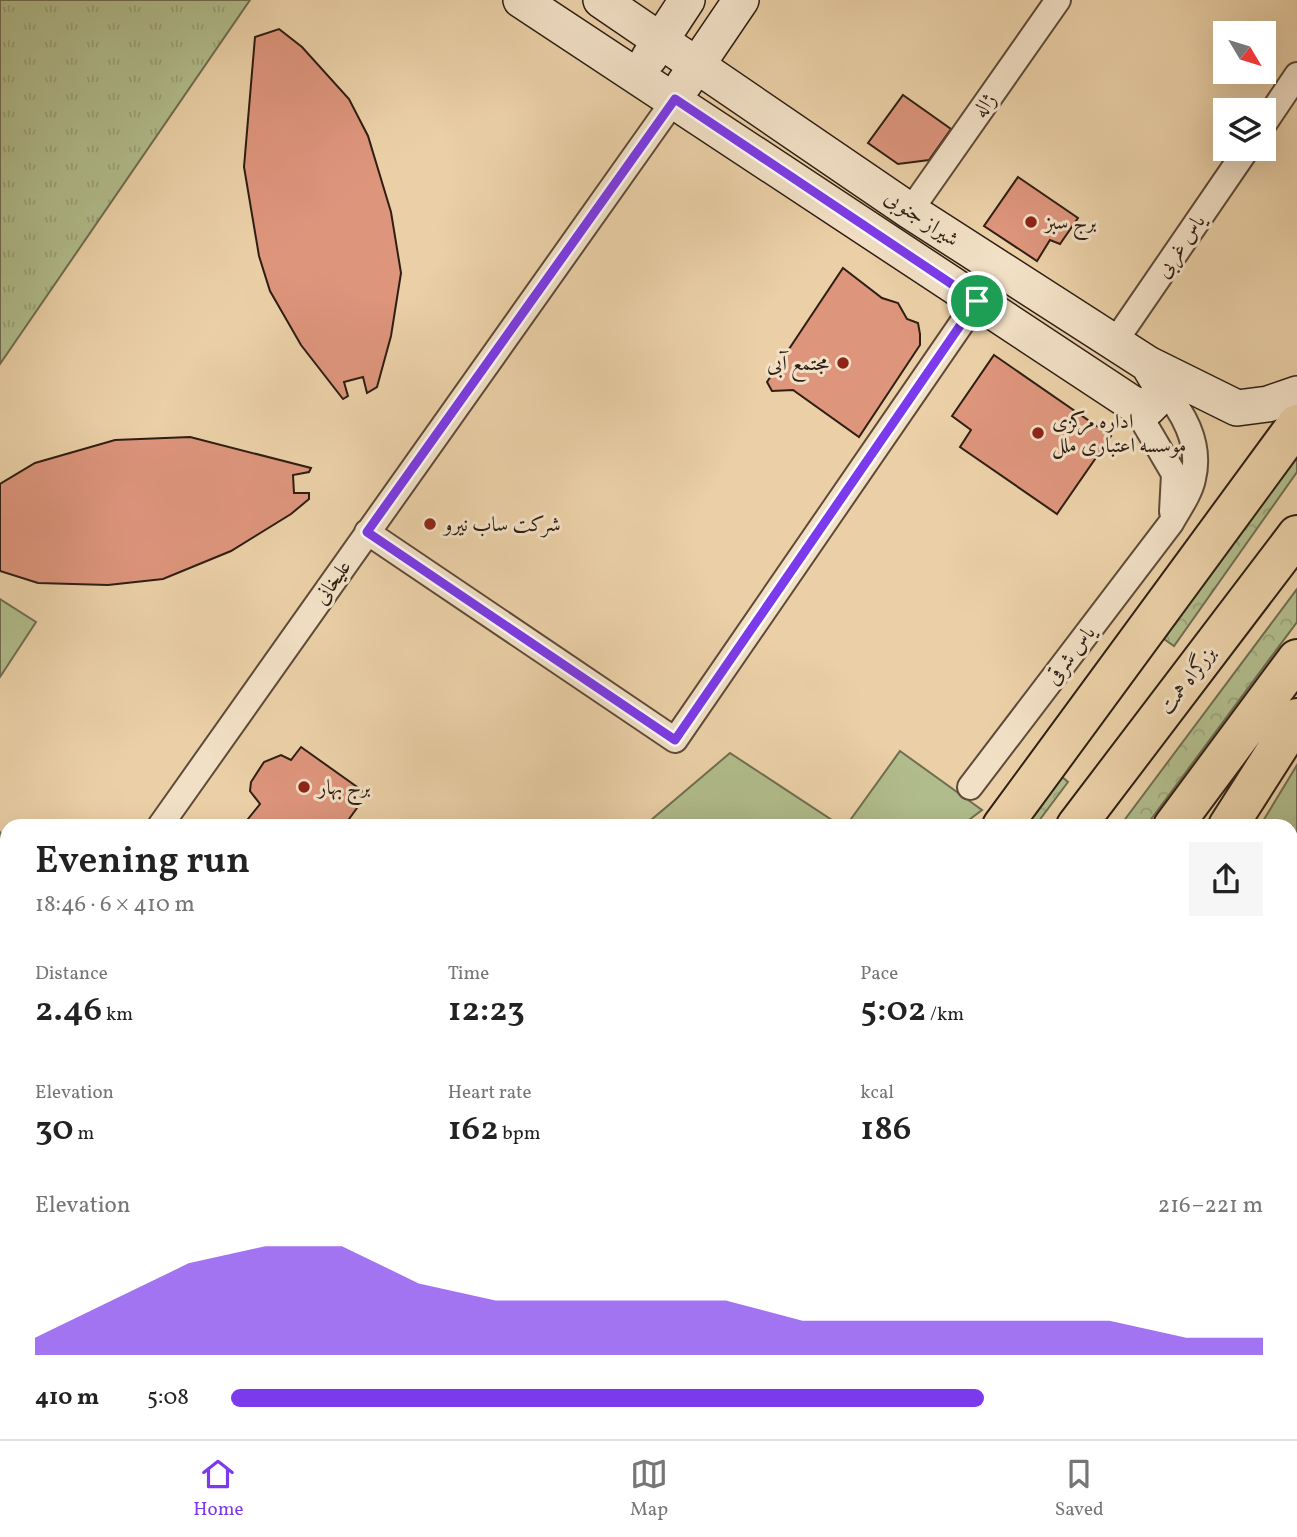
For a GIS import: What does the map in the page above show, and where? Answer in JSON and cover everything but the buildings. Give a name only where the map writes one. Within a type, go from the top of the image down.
[{"type":"highway","points":[[1007,819],[1297,424]]},
{"type":"highway","name":"بزرگراه همت","points":[[1081,819],[1297,535]]},
{"type":"highway","points":[[1178,819],[1297,659]]},
{"type":"highway","points":[[1232,819],[1297,718]]},
{"type":"highway","points":[[989,819],[1050,760]]},
{"type":"main road","name":"شیراز جنوبی","points":[[521,0],[675,99],[977,301],[1147,384],[1237,408],[1268,404],[1297,394]]},
{"type":"main road","name":"شیراز جنوبی","points":[[601,0],[911,211],[1114,343],[1147,384]]},
{"type":"main road","points":[[637,76],[687,0]]},
{"type":"main road","points":[[675,99],[741,0]]},
{"type":"street","name":"ژاله","points":[[911,211],[1058,0]]},
{"type":"street","points":[[1276,106],[1297,75]]},
{"type":"street","name":"علیخانی","points":[[165,819],[675,99]]},
{"type":"street","name":"یاس غربی","points":[[1114,343],[1239,161]]},
{"type":"street","points":[[367,532],[675,740],[977,301]]},
{"type":"street","points":[[1147,384],[1174,474],[1171,523]]},
{"type":"street","name":"یاس شرقی","points":[[970,787],[1171,523],[1193,480],[1195,451],[1187,421],[1147,384]]},
{"type":"green space","points":[[0,0],[250,0],[0,364]]},
{"type":"green space","points":[[1297,449],[1297,472],[1174,646],[1164,639]]},
{"type":"green space","points":[[1297,589],[1297,622],[1151,819],[1125,819]]},
{"type":"green space","points":[[0,599],[36,622],[0,677]]},
{"type":"green space","points":[[900,751],[982,810],[970,819],[851,819]]},
{"type":"green space","points":[[730,753],[830,819],[652,819]]},
{"type":"green space","points":[[1297,765],[1297,819],[1264,819]]},
{"type":"green space","points":[[1061,776],[1068,782],[1040,819],[1029,819]]},
{"type":"place","name":"برج سبز","points":[[1031,222]]},
{"type":"place","name":"مجتمع آبی","points":[[843,363]]},
{"type":"place","name":"اداره مرکزی موسسه اعتباری ملل","points":[[1038,433]]},
{"type":"place","name":"شرکت ساب نیرو","points":[[430,524]]},
{"type":"place","name":"برج بهار","points":[[304,787]]},
{"type":"route","points":[[675,99],[977,301],[675,740],[367,532],[675,99]]}]
